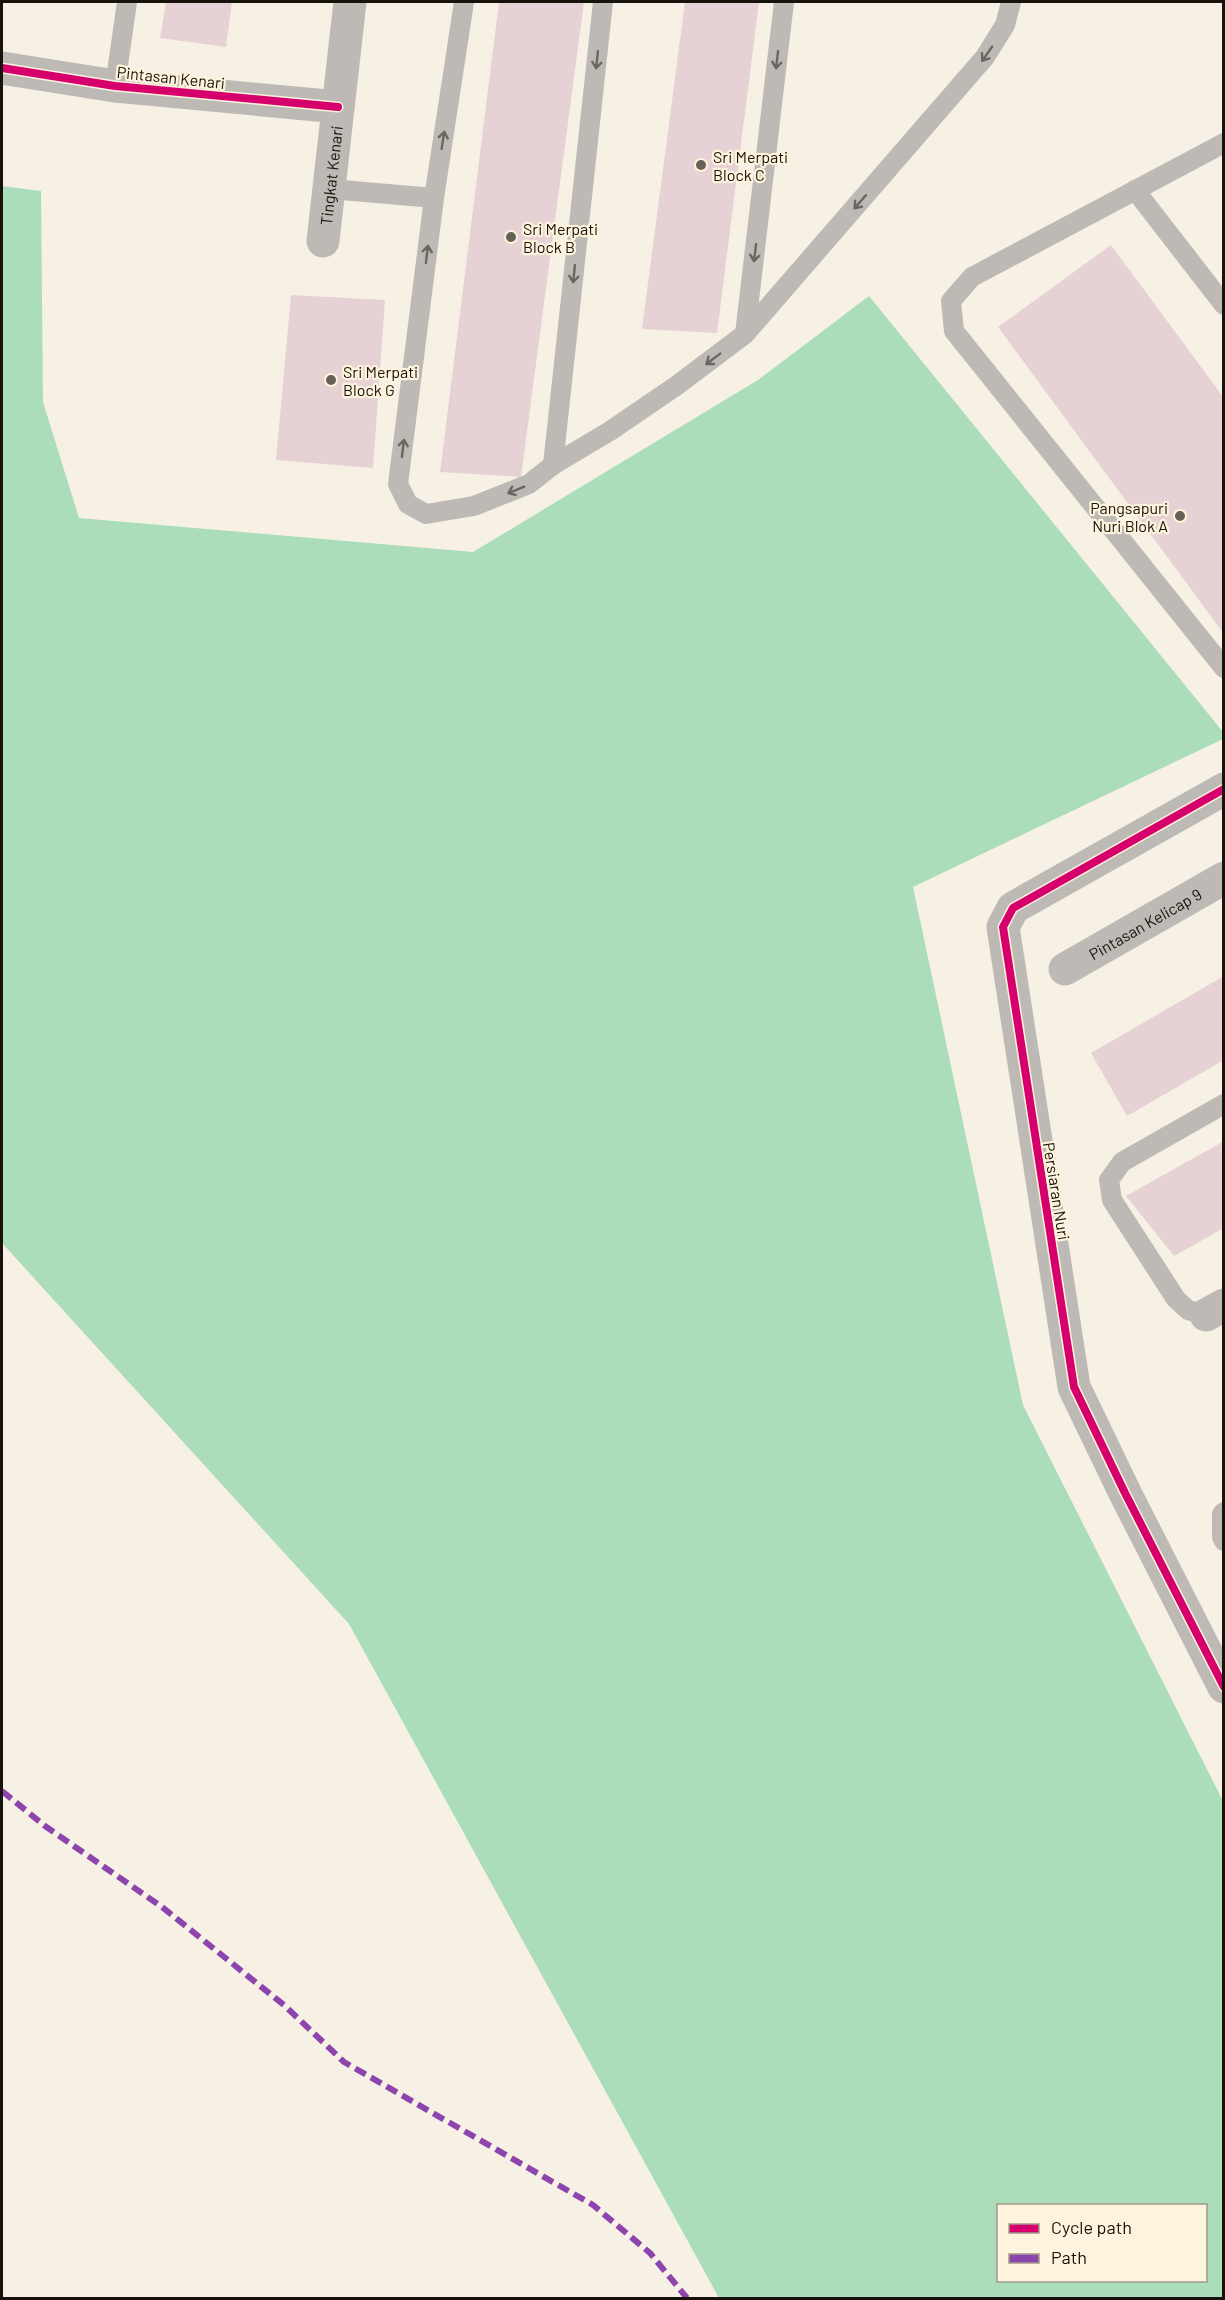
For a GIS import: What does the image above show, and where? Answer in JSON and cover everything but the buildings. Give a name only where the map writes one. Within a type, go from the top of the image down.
[{"type":"street","name":"Tingkat Kenari","points":[[323,241],[350,2]]},
{"type":"street","name":"Pintasan Kenari","points":[[2,68],[115,86],[338,107]]},
{"type":"street","name":"Persiaran Nuri","points":[[1224,789],[1013,908],[1003,927],[1074,1386],[1224,1687]]},
{"type":"street","name":"Pintasan Kelicap 9","points":[[1065,969],[1224,878]]},
{"type":"lane","points":[[115,86],[127,2]]},
{"type":"lane","points":[[464,2],[434,198],[398,484],[408,504],[426,514],[474,506],[529,484],[553,465],[610,431],[676,386],[746,334],[985,57],[1005,25],[1011,2]]},
{"type":"lane","points":[[553,465],[603,2]]},
{"type":"lane","points":[[746,334],[784,2]]},
{"type":"lane","points":[[1224,143],[972,277],[951,301],[954,331],[1224,668]]},
{"type":"lane","points":[[330,189],[434,198]]},
{"type":"lane","points":[[1135,190],[1224,305]]},
{"type":"lane","points":[[1215,1310],[1188,1311],[1176,1299],[1112,1200],[1109,1180],[1122,1162],[1224,1104]]},
{"type":"lane","points":[[1224,1512],[1222,1514],[1224,1541]]},
{"type":"green space","points":[[2,186],[41,191],[43,402],[79,518],[473,552],[758,380],[869,296],[1223,732],[1223,739],[913,887],[1023,1405],[1223,1801],[1223,2298],[719,2298],[349,1624],[2,1243]]},
{"type":"marked path","points":[[2,1791],[45,1826],[162,1907],[284,2005],[344,2062],[593,2205],[650,2253],[687,2298]]},
{"type":"cycle path","points":[[2,68],[115,86],[338,107]]},
{"type":"cycle path","points":[[1224,789],[1013,908],[1003,927],[1074,1387],[1224,1687]]},
{"type":"place","name":"Sri Merpati Block C","points":[[701,165]]},
{"type":"place","name":"Sri Merpati Block B","points":[[511,237]]},
{"type":"place","name":"Sri Merpati Block G","points":[[331,380]]},
{"type":"place","name":"Pangsapuri Nuri Blok A","points":[[1180,516]]}]
